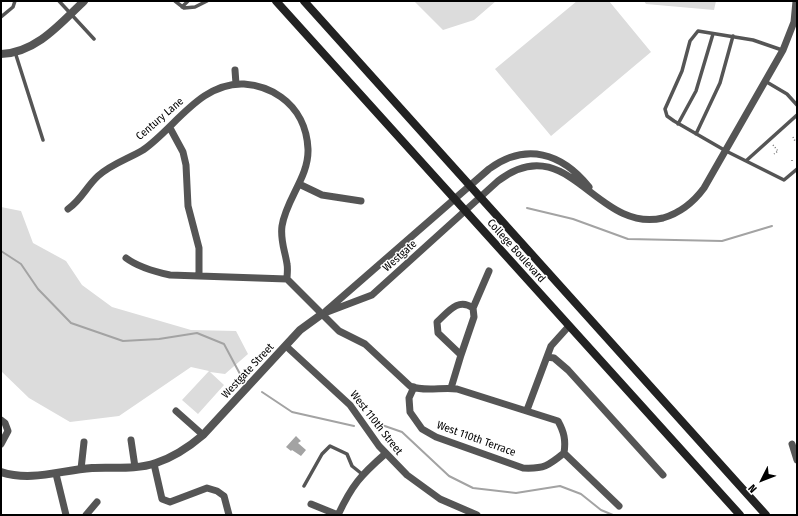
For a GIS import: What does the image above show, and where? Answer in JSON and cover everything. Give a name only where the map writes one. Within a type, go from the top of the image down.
[{"type":"main road","name":"College Boulevard","points":[[276,1],[740,515]]},
{"type":"main road","name":"College Boulevard","points":[[304,1],[766,515]]},
{"type":"street","points":[[1,54],[15,52],[33,45],[71,14],[84,1]]},
{"type":"street","points":[[595,194],[618,212],[629,217],[642,220],[670,216],[689,205],[698,197],[726,151],[783,50],[794,22],[796,5]]},
{"type":"street","points":[[235,70],[236,84]]},
{"type":"street","name":"Century Lane","points":[[68,209],[78,202],[102,172],[143,150],[170,128],[208,93],[226,85],[236,84],[252,84],[265,88],[285,100],[297,113],[305,132],[308,149],[305,168],[288,207],[282,226],[282,246],[287,264],[287,280]]},
{"type":"street","points":[[170,128],[183,152],[186,165],[188,206],[200,248],[199,276]]},
{"type":"street","name":"Westgate Street","points":[[1,472],[32,476],[56,474],[81,469],[136,467],[154,464],[191,445],[300,330],[322,314],[470,185],[497,163],[507,158],[518,155],[541,154],[552,157],[567,164],[580,175],[595,194]]},
{"type":"street","name":"Westgate","points":[[322,314],[372,295],[506,175],[523,168],[546,166],[562,171],[595,194]]},
{"type":"street","points":[[299,184],[322,195],[361,201]]},
{"type":"street","points":[[126,258],[132,262],[170,275],[287,280],[339,331],[365,344],[402,380],[414,387],[451,388],[558,420],[565,437],[564,453],[618,506]]},
{"type":"street","points":[[451,388],[474,318],[473,308],[489,271]]},
{"type":"street","points":[[461,355],[438,333],[437,322],[460,303],[467,303],[473,308]]},
{"type":"street","points":[[527,410],[550,346],[569,326]]},
{"type":"street","name":"West 110th Street","points":[[286,346],[350,405],[385,454],[407,475],[440,499],[477,515]]},
{"type":"street","points":[[547,357],[554,358],[568,370],[664,475]]},
{"type":"street","name":"West 110th Terrace","points":[[414,387],[409,398],[410,412],[422,429],[436,437],[523,468],[537,468],[550,465],[564,453]]},
{"type":"street","points":[[176,411],[203,434]]},
{"type":"street","points":[[1,420],[5,423],[8,431],[1,444]]},
{"type":"street","points":[[131,440],[136,467]]},
{"type":"street","points":[[81,469],[84,442]]},
{"type":"street","points":[[792,444],[797,460]]},
{"type":"street","points":[[311,504],[338,515],[354,485],[362,474],[385,454]]},
{"type":"street","points":[[154,464],[162,499],[170,502],[207,488],[217,490],[224,496],[229,515]]},
{"type":"street","points":[[56,474],[66,515]]},
{"type":"street","points":[[86,515],[97,502]]},
{"type":"lane","points":[[1,17],[13,7],[15,1]]},
{"type":"lane","points":[[59,1],[94,39]]},
{"type":"lane","points":[[175,1],[184,8],[195,7],[207,1]]},
{"type":"lane","points":[[182,7],[188,1]]},
{"type":"lane","points":[[195,7],[201,1]]},
{"type":"lane","points":[[783,50],[753,40],[698,31],[690,41],[682,71],[665,108],[667,116],[678,124],[726,151],[747,160],[784,180],[797,169]]},
{"type":"lane","points":[[678,124],[696,91],[713,34]]},
{"type":"lane","points":[[696,134],[720,83],[733,36]]},
{"type":"lane","points":[[15,52],[43,140]]},
{"type":"lane","points":[[766,81],[787,94],[797,105]]},
{"type":"lane","points":[[747,160],[797,115]]},
{"type":"lane","points":[[304,486],[322,454],[330,446],[347,454],[352,466],[362,474]]},
{"type":"path","points":[[793,137],[796,141]]},
{"type":"path","points":[[772,145],[778,151],[774,154]]},
{"type":"shaded area","points":[[414,1],[496,1],[474,20],[443,30]]},
{"type":"shaded area","points":[[577,1],[609,1],[651,52],[551,136],[495,69]]},
{"type":"shaded area","points":[[644,1],[716,1],[714,10],[646,4]]},
{"type":"shaded area","points":[[1,207],[21,211],[33,243],[66,261],[82,285],[112,307],[191,330],[236,331],[248,354],[225,374],[210,372],[224,385],[198,414],[182,400],[209,371],[191,367],[119,416],[70,422],[29,398],[1,371]]},
{"type":"shaded area","points":[[296,436],[301,441],[298,443],[306,450],[301,456],[286,447]]},
{"type":"waterway","points":[[527,208],[573,219],[628,239],[722,241],[772,226]]},
{"type":"waterway","points":[[1,251],[21,264],[38,289],[71,323],[123,341],[159,339],[197,333],[224,344],[240,374]]},
{"type":"waterway","points":[[262,392],[292,412],[354,426]]},
{"type":"waterway","points":[[379,424],[402,432],[449,476],[473,488],[516,493],[560,486],[581,494],[601,510],[613,515]]}]
